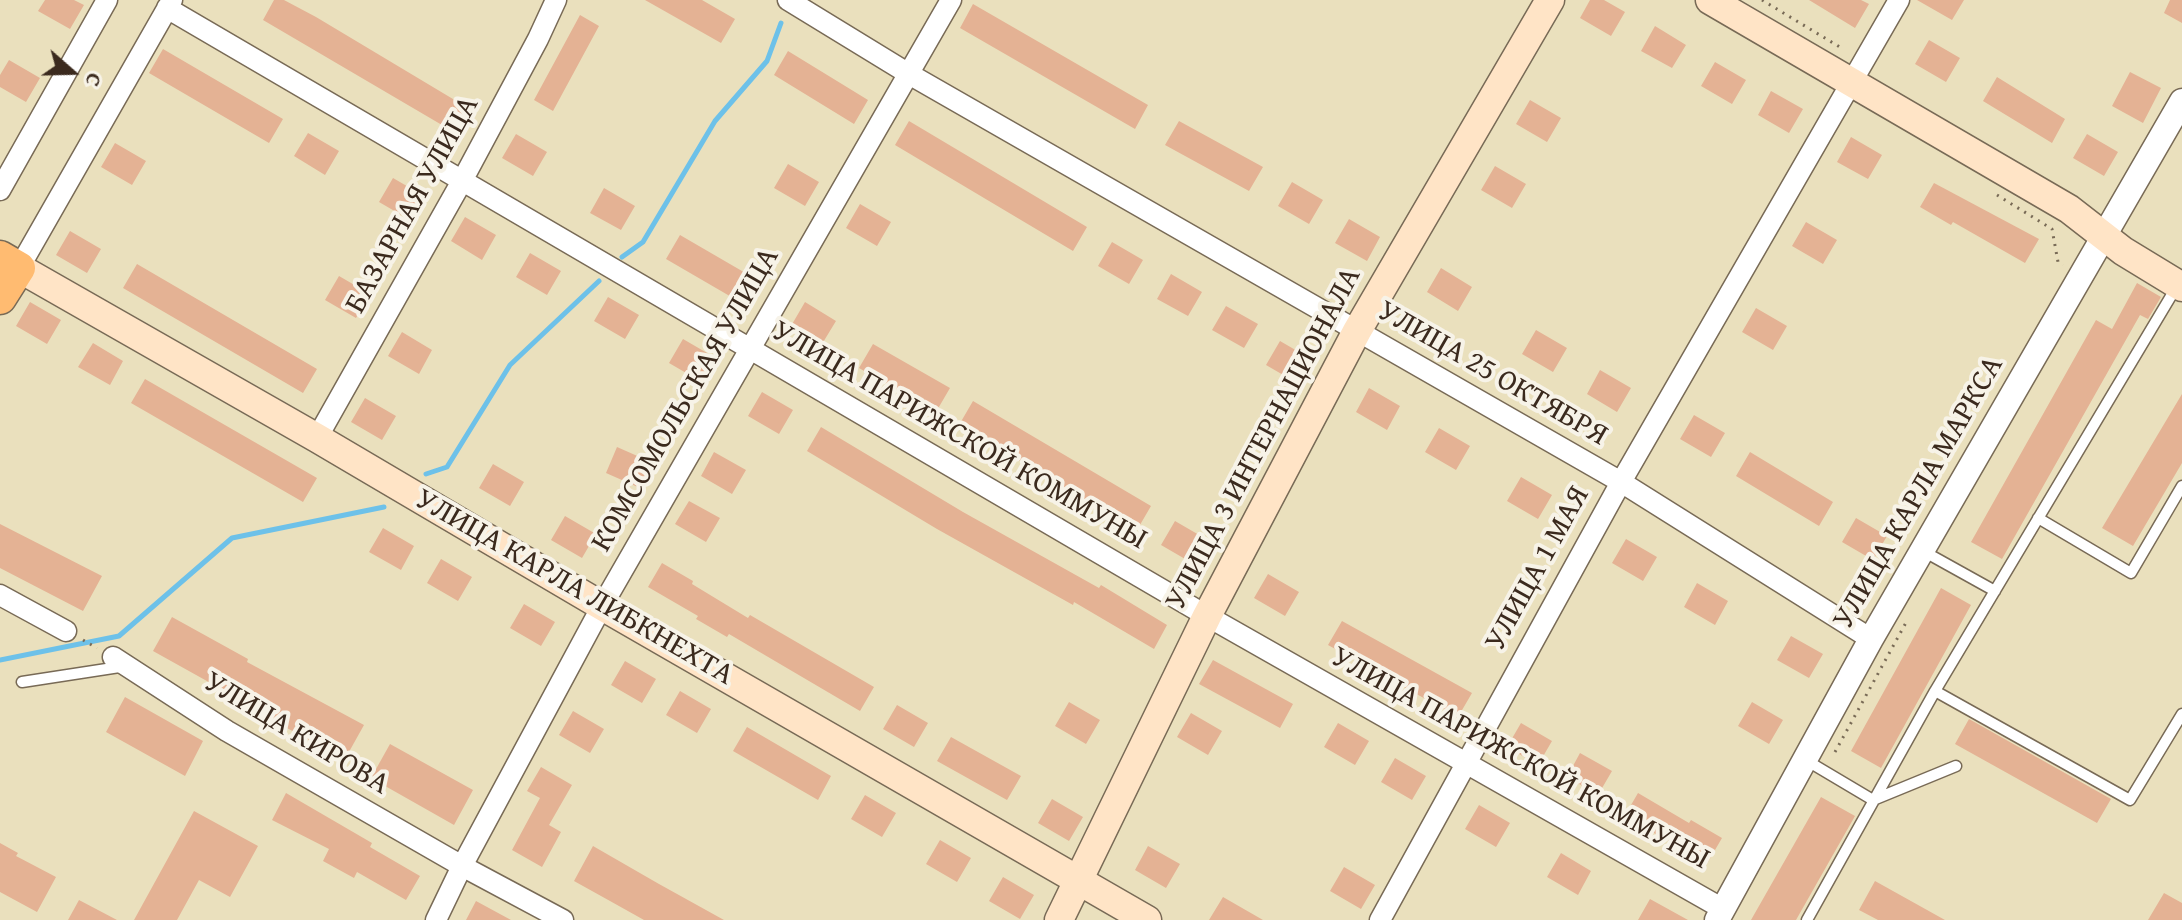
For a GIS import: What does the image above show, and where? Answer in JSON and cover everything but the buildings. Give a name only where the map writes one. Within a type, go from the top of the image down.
[{"type":"main road","name":"УЛИЦА 3 ИНТЕРНАЦИОНАЛА","points":[[1059,920],[1207,616],[1357,331],[1550,0]]},
{"type":"main road","points":[[1710,0],[2069,209],[2180,286]]},
{"type":"main road","points":[[0,298],[9,262]]},
{"type":"main road","name":"УЛИЦА КАРЛА ЛИБКНЕХТА","points":[[9,262],[1147,920]]},
{"type":"street","points":[[0,190],[107,0]]},
{"type":"street","name":"БАЗАРНАЯ УЛИЦА","points":[[317,438],[462,181],[556,0]]},
{"type":"street","name":"УЛИЦА 25 ОКТЯБРЯ","points":[[788,0],[909,74],[1621,482],[1871,639]]},
{"type":"street","name":"КОМСОМОЛЬСКАЯ УЛИЦА","points":[[436,920],[602,606],[951,0]]},
{"type":"street","name":"УЛИЦА 1 МАЯ","points":[[1380,920],[1621,482],[1899,0]]},
{"type":"street","points":[[9,262],[170,4]]},
{"type":"street","name":"УЛИЦА ПАРИЖСКОЙ КОММУНЫ","points":[[170,4],[462,181],[1465,763],[1720,915]]},
{"type":"street","name":"УЛИЦА КАРЛА МАРКСА","points":[[1720,915],[1871,639],[2182,101]]},
{"type":"street","points":[[0,595],[66,631]]},
{"type":"street","name":"УЛИЦА КИРОВА","points":[[120,662],[227,731],[462,866],[563,920]]},
{"type":"lane","points":[[1807,920],[1935,691],[2180,286]]},
{"type":"lane","points":[[2038,518],[2131,573],[2182,486]]},
{"type":"lane","points":[[1923,551],[1995,591]]},
{"type":"lane","points":[[22,682],[120,662]]},
{"type":"lane","points":[[1935,691],[2130,800],[2182,714]]},
{"type":"lane","points":[[1804,759],[1873,800]]},
{"type":"lane","points":[[1873,800],[1956,766]]},
{"type":"path","points":[[1998,196],[2052,229],[2058,262],[2081,276]]},
{"type":"path","points":[[66,631],[120,662]]},
{"type":"waterway","points":[[622,257],[643,242],[715,121],[767,61],[781,23]]},
{"type":"waterway","points":[[426,474],[447,467],[510,365],[599,281]]},
{"type":"waterway","points":[[0,660],[119,636],[232,538],[384,507]]}]
